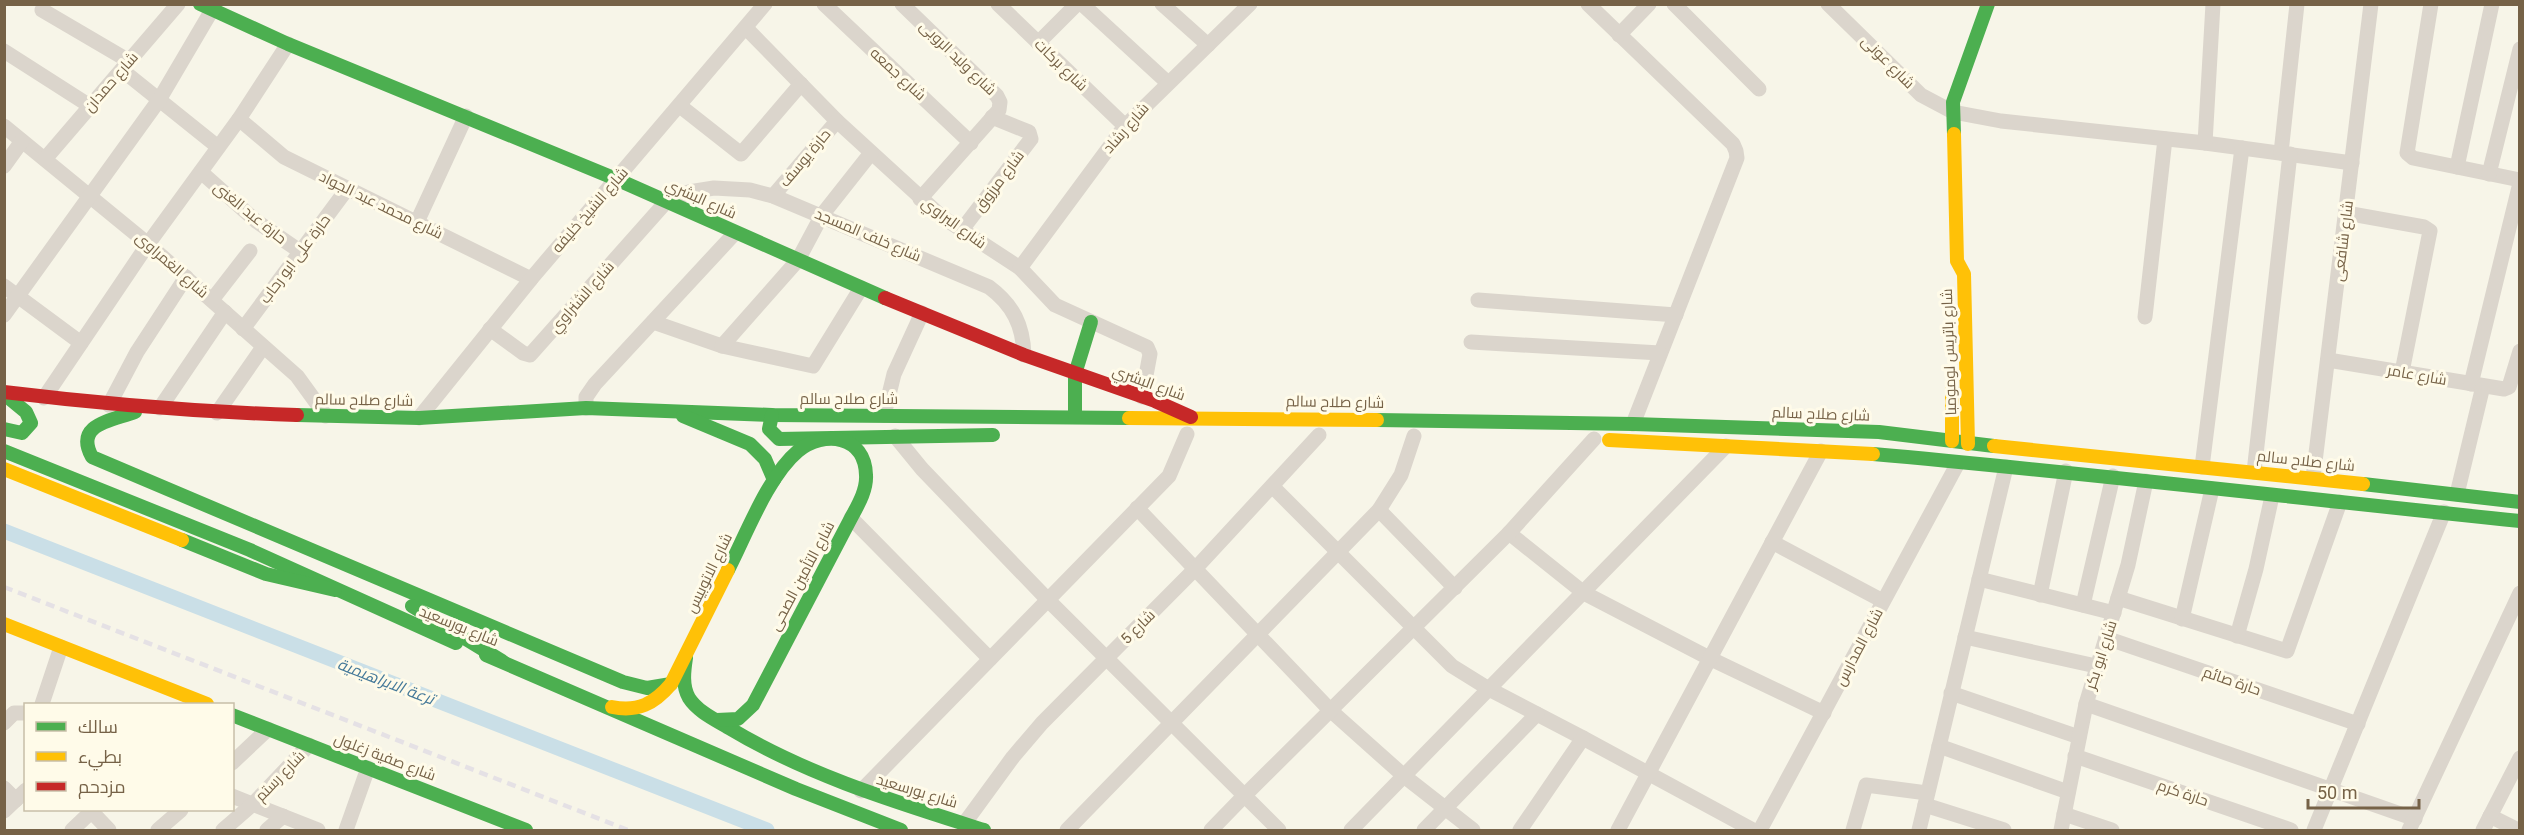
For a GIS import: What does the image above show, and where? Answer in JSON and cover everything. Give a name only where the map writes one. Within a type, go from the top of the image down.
[{"type":"main road","points":[[1953,112],[1959,80],[1988,4]]},
{"type":"main road","name":"شارع البشري","points":[[206,7],[288,44],[616,179],[861,288],[1024,355],[1191,417]]},
{"type":"main road","name":"شارع باتريس لومومبا","points":[[1953,112],[1958,261],[1964,274],[1968,444]]},
{"type":"main road","name":"شارع باتريس لومومبا","points":[[1951,337],[1951,274],[1958,261]]},
{"type":"main road","points":[[1075,416],[1075,374],[1091,322]]},
{"type":"main road","name":"شارع باتريس لومومبا","points":[[1952,372],[1952,441]]},
{"type":"main road","points":[[4,393],[29,413],[31,422],[30,427],[22,433],[4,429]]},
{"type":"main road","name":"شارع صلاح سالم","points":[[4,393],[109,405],[217,413],[419,418],[586,408],[772,415],[981,418],[1075,416],[1633,423],[1879,432],[1968,444],[2313,478],[2520,502]]},
{"type":"main road","name":"شارع صلاح سالم","points":[[153,408],[93,427],[85,442],[92,457],[622,682],[647,688],[671,684]]},
{"type":"main road","points":[[672,411],[750,444],[765,459],[774,480]]},
{"type":"main road","points":[[772,415],[769,429],[779,439],[830,436],[1004,435]]},
{"type":"main road","points":[[1297,435],[1325,435]]},
{"type":"main road","name":"شارع الاتوبيس","points":[[612,707],[622,710],[641,708],[658,699],[671,684],[780,469],[797,452],[830,436]]},
{"type":"main road","name":"شارع التأمين الصحى","points":[[706,749],[700,746],[697,729],[703,721],[738,719],[753,705],[851,518],[866,481],[864,463],[855,447],[830,436]]},
{"type":"main road","points":[[1572,439],[1821,451],[2066,471],[2272,496],[2520,521]]},
{"type":"main road","name":"شارع بورسعيد","points":[[4,451],[250,550],[335,590],[612,707],[822,801],[901,831]]},
{"type":"main road","points":[[4,469],[266,574],[335,590]]},
{"type":"main road","points":[[379,580],[438,624],[502,661]]},
{"type":"main road","points":[[6,628],[61,647],[202,703]]},
{"type":"main road","name":"شارع بورسعيد","points":[[686,657],[683,678],[689,698],[696,706],[717,720],[801,767],[861,791],[984,831]]},
{"type":"main road","name":"شارع صفية زغلول","points":[[234,716],[526,831]]},
{"type":"main road","points":[[822,801],[861,805],[941,831]]},
{"type":"street","name":"شارع حمدان","points":[[45,159],[178,4]]},
{"type":"street","name":"شارع الشيخ خليفه","points":[[419,418],[531,279],[765,4]]},
{"type":"street","name":"شارع جمعه","points":[[824,4],[971,143]]},
{"type":"street","name":"شارع وليد الروبى","points":[[902,4],[997,96],[1000,106],[971,143],[920,199]]},
{"type":"street","name":"شارع بركات","points":[[998,4],[1125,126]]},
{"type":"street","points":[[1038,43],[1077,4]]},
{"type":"street","points":[[1082,4],[1168,83]]},
{"type":"street","points":[[1162,4],[1208,45]]},
{"type":"street","name":"شارع رشاد","points":[[1020,268],[1125,126],[1250,4]]},
{"type":"street","points":[[1588,4],[1732,144],[1737,158],[1633,423]]},
{"type":"street","points":[[1619,34],[1649,4]]},
{"type":"street","points":[[1674,4],[1758,89]]},
{"type":"street","name":"شارع عونى","points":[[1828,4],[1921,95],[1953,112],[2001,121],[2205,143],[2352,163]]},
{"type":"street","points":[[2205,143],[2213,4]]},
{"type":"street","points":[[2254,472],[2286,153],[2297,4]]},
{"type":"street","name":"شارع شافعى","points":[[2313,478],[2371,4]]},
{"type":"street","points":[[2431,4],[2407,153],[2413,158],[2520,182],[2477,385],[2457,494]]},
{"type":"street","points":[[2457,167],[2492,4]]},
{"type":"street","points":[[4,315],[159,100],[206,7]]},
{"type":"street","points":[[42,10],[125,65],[159,100],[218,147]]},
{"type":"street","name":"شارع البراوي","points":[[746,28],[837,121],[920,199],[961,231],[1020,268],[1055,305],[1149,349],[1142,397]]},
{"type":"street","points":[[44,398],[148,244],[239,119],[288,44]]},
{"type":"street","points":[[2489,174],[2520,49]]},
{"type":"street","points":[[4,51],[90,106]]},
{"type":"street","points":[[680,106],[741,154],[801,84]]},
{"type":"street","points":[[417,222],[466,116]]},
{"type":"street","name":"شارع مرزوق","points":[[961,231],[1031,139],[1029,132],[992,117]]},
{"type":"street","name":"شارع محمد عبد الجواد","points":[[239,119],[284,157],[531,279]]},
{"type":"street","name":"حارة يوسف","points":[[773,196],[837,121]]},
{"type":"street","name":"شارع الغمراوى","points":[[4,126],[148,244],[297,376],[326,416]]},
{"type":"street","points":[[2145,318],[2165,139]]},
{"type":"street","points":[[4,166],[22,141]]},
{"type":"street","points":[[2202,467],[2242,148]]},
{"type":"street","points":[[722,346],[798,260],[822,215],[871,153]]},
{"type":"street","name":"حارة عبد الغنى","points":[[201,172],[256,221],[301,252]]},
{"type":"street","name":"شارع خلف المسجد","points":[[666,202],[689,192],[714,188],[750,190],[773,196],[822,215],[989,287],[1010,306],[1017,318],[1022,331],[1024,355]]},
{"type":"street","name":"حارة على ابو رحاب","points":[[243,329],[346,189]]},
{"type":"street","name":"شارع الشنراوي","points":[[490,329],[523,353],[527,355],[533,353],[666,202]]},
{"type":"street","points":[[2346,213],[2424,227],[2430,231],[2402,372]]},
{"type":"street","points":[[586,408],[586,397],[595,384],[735,233]]},
{"type":"street","points":[[212,300],[250,251]]},
{"type":"street","points":[[109,405],[137,352],[186,277]]},
{"type":"street","points":[[4,286],[81,343]]},
{"type":"street","points":[[653,322],[722,346],[813,366],[861,288]]},
{"type":"street","points":[[1478,300],[1676,315]]},
{"type":"street","points":[[153,408],[225,312]]},
{"type":"street","points":[[884,415],[894,374],[922,313]]},
{"type":"street","points":[[1471,342],[1660,353]]},
{"type":"street","points":[[217,413],[263,347]]},
{"type":"street","name":"شارع عامر","points":[[2328,360],[2505,389],[2508,387],[2520,351]]},
{"type":"street","points":[[861,791],[1169,476],[1186,434]]},
{"type":"street","name":"شارع 5","points":[[964,824],[1027,740],[1325,435]]},
{"type":"street","points":[[895,436],[922,469],[1048,600],[1279,831]]},
{"type":"street","points":[[1067,831],[1378,510],[1401,475],[1413,436]]},
{"type":"street","points":[[1211,831],[1509,533],[1594,439]]},
{"type":"street","points":[[1351,831],[1726,446]]},
{"type":"street","points":[[1618,831],[1821,451]]},
{"type":"street","name":"شارع المدارس","points":[[1760,831],[1958,463]]},
{"type":"street","points":[[1919,831],[2006,467]]},
{"type":"street","points":[[2040,595],[2066,471]]},
{"type":"street","points":[[2083,605],[2113,476]]},
{"type":"street","name":"شارع ابو بكر","points":[[2061,831],[2086,704],[2134,542],[2146,480]]},
{"type":"street","points":[[1273,488],[1452,666],[1489,689],[1753,831]]},
{"type":"street","points":[[2181,619],[2212,489]]},
{"type":"street","points":[[2237,636],[2259,559],[2272,496]]},
{"type":"street","points":[[2118,598],[2237,636],[2285,650],[2289,649],[2340,502]]},
{"type":"street","points":[[1137,508],[1330,710],[1404,776],[1473,831]]},
{"type":"street","points":[[1378,510],[1455,588]]},
{"type":"street","points":[[2314,831],[2444,512]]},
{"type":"street","points":[[851,518],[990,659]]},
{"type":"street","points":[[1509,533],[1584,593],[1711,659],[1824,713]]},
{"type":"street","points":[[1772,542],[1883,602]]},
{"type":"street","points":[[1979,579],[2114,614]]},
{"type":"street","points":[[2086,704],[2331,789],[2412,825],[2520,593]]},
{"type":"street","points":[[1965,638],[2096,666]]},
{"type":"street","name":"حارة صائم","points":[[2106,638],[2358,724]]},
{"type":"street","points":[[43,703],[61,647]]},
{"type":"street","points":[[1952,693],[2079,737]]},
{"type":"street","points":[[4,723],[14,713],[24,713]]},
{"type":"street","points":[[1424,831],[1537,714]]},
{"type":"street","points":[[234,761],[268,729]]},
{"type":"street","points":[[1520,831],[1583,738]]},
{"type":"street","name":"شارع رستم","points":[[224,831],[309,745]]},
{"type":"street","points":[[1939,746],[2068,792]]},
{"type":"street","name":"حارة كرم","points":[[2075,756],[2291,831]]},
{"type":"street","points":[[2483,831],[2519,759]]},
{"type":"street","points":[[346,831],[368,768]]},
{"type":"street","points":[[1853,831],[1866,785],[1926,799],[2004,831]]},
{"type":"street","points":[[4,788],[21,795],[4,811]]},
{"type":"street","points":[[234,797],[318,831]]},
{"type":"street","points":[[72,831],[90,811]]},
{"type":"street","points":[[92,811],[109,831]]},
{"type":"street","points":[[158,831],[180,811]]},
{"type":"street","points":[[2064,814],[2112,831]]},
{"type":"street","points":[[267,831],[284,816]]},
{"type":"street","points":[[2490,816],[2518,831]]},
{"type":"waterway","name":"ترعة الابراهيمية","points":[[4,531],[767,830]]},
{"type":"railway","points":[[4,587],[628,830]]},
{"type":"traffic: fast","points":[[200,4],[288,44],[616,179],[885,298]]},
{"type":"traffic: fast","points":[[1954,134],[1953,102],[1988,4]]},
{"type":"traffic: fast","points":[[1075,416],[1075,374],[1091,322]]},
{"type":"traffic: fast","points":[[4,394],[26,412],[31,423],[22,433],[4,429]]},
{"type":"traffic: fast","points":[[297,415],[419,418],[586,408],[772,415],[1129,418]]},
{"type":"traffic: fast","points":[[135,412],[106,421],[91,431],[88,446],[92,457],[623,682],[647,688],[671,684]]},
{"type":"traffic: fast","points":[[772,415],[769,429],[779,439],[993,435]]},
{"type":"traffic: fast","points":[[683,416],[750,444],[765,459],[774,480]]},
{"type":"traffic: fast","points":[[1377,420],[1633,424],[1879,432],[1994,446]]},
{"type":"traffic: fast","points":[[717,720],[738,719],[753,705],[862,497],[866,475],[859,451],[851,444],[831,439],[819,440],[798,451],[767,490],[728,570]]},
{"type":"traffic: fast","points":[[4,451],[250,550],[456,643]]},
{"type":"traffic: fast","points":[[1873,454],[2520,521]]},
{"type":"traffic: fast","points":[[2363,484],[2520,502]]},
{"type":"traffic: fast","points":[[182,540],[266,574],[335,590]]},
{"type":"traffic: fast","points":[[412,606],[502,661]]},
{"type":"traffic: fast","points":[[486,655],[796,789],[901,830]]},
{"type":"traffic: fast","points":[[686,658],[684,683],[689,698],[702,712],[729,728],[759,745],[822,774],[984,830]]},
{"type":"traffic: fast","points":[[234,716],[526,830]]},
{"type":"traffic: slow","points":[[1954,134],[1957,261],[1964,274],[1968,444]]},
{"type":"traffic: slow","points":[[1952,390],[1952,441]]},
{"type":"traffic: slow","points":[[1129,418],[1377,420]]},
{"type":"traffic: slow","points":[[1609,440],[1873,454]]},
{"type":"traffic: slow","points":[[1994,446],[2363,484]]},
{"type":"traffic: slow","points":[[4,469],[182,540]]},
{"type":"traffic: slow","points":[[612,707],[630,708],[645,705],[658,697],[671,684],[728,570]]},
{"type":"traffic: slow","points":[[4,624],[204,703]]},
{"type":"traffic: jam","points":[[885,298],[1024,355],[1155,401],[1191,417]]},
{"type":"traffic: jam","points":[[4,392],[150,407],[297,415]]}]
